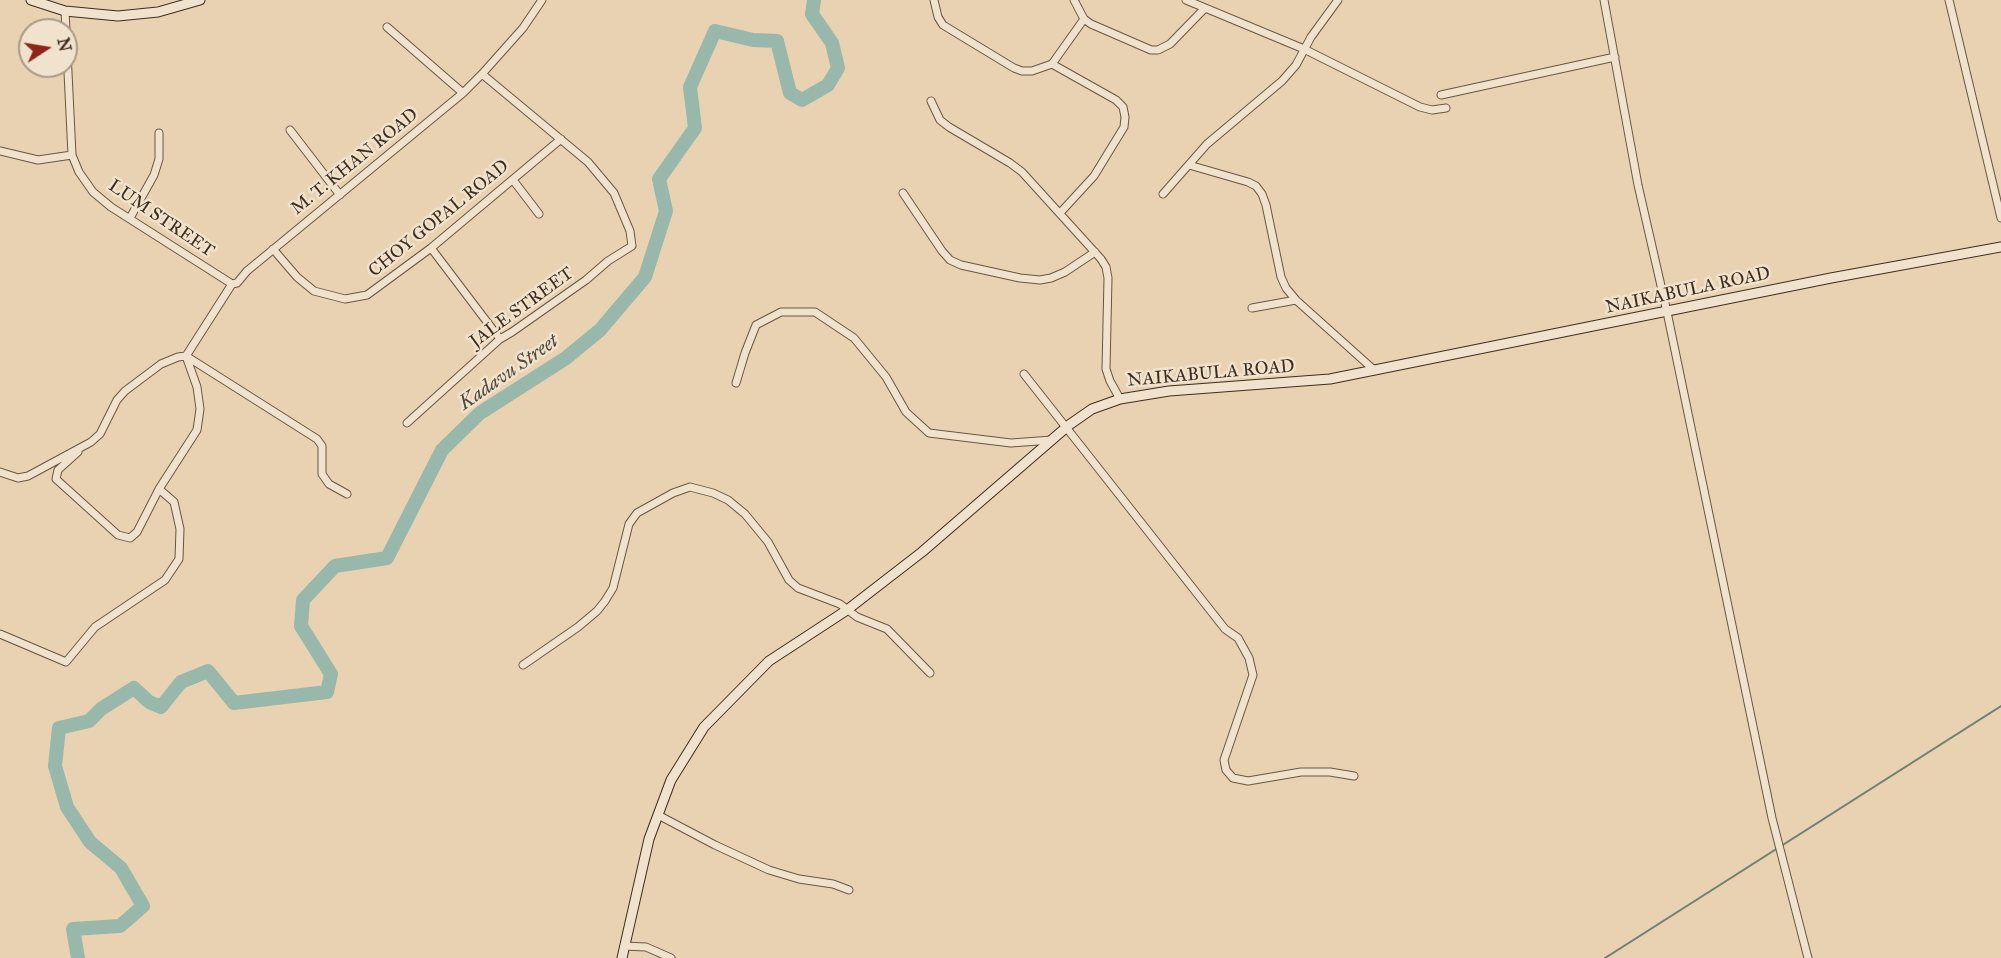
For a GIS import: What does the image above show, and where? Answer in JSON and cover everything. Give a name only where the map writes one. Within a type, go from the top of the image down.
[{"type":"street","points":[[31,0],[65,10],[118,16],[158,12],[200,0]]},
{"type":"street","name":"M. T. KHAN ROAD","points":[[186,356],[232,284],[237,283],[247,271],[273,249],[462,93],[523,28],[542,0]]},
{"type":"street","points":[[934,0],[938,17],[943,25],[1014,68],[1032,71],[1052,64],[1084,19]]},
{"type":"street","points":[[1074,0],[1084,19],[1091,24],[1151,50],[1158,50],[1170,44],[1205,8]]},
{"type":"street","points":[[1186,0],[1304,49],[1420,107],[1432,110],[1446,108]]},
{"type":"street","points":[[1163,194],[1208,144],[1282,81],[1296,65],[1320,22],[1338,0]]},
{"type":"street","points":[[1604,0],[1638,185],[1780,850],[1808,958]]},
{"type":"street","points":[[1949,0],[2001,218]]},
{"type":"street","name":"LUM STREET","points":[[65,10],[65,18]]},
{"type":"street","points":[[387,27],[462,93]]},
{"type":"street","points":[[1441,95],[1615,57]]},
{"type":"street","points":[[1052,64],[1116,100],[1123,107],[1125,117],[1124,127],[1094,176],[1060,213]]},
{"type":"street","points":[[482,74],[561,140]]},
{"type":"street","name":"LUM STREET","points":[[68,78],[72,155],[79,172],[93,192],[111,207],[232,284]]},
{"type":"street","points":[[931,101],[940,120],[1022,172],[1106,267],[1108,279],[1106,369],[1120,399]]},
{"type":"street","points":[[290,129],[340,195]]},
{"type":"street","points":[[130,218],[154,175],[159,159],[159,133]]},
{"type":"street","name":"CHOY GOPAL ROAD","points":[[273,249],[297,277],[314,291],[345,299],[367,296],[431,248],[561,140]]},
{"type":"street","name":"JALE STREET","points":[[407,423],[500,339],[512,333],[586,280],[608,261],[632,246],[630,231],[614,193],[588,162],[561,140]]},
{"type":"street","points":[[0,152],[38,160],[72,155]]},
{"type":"street","points":[[1189,165],[1256,186],[1266,205],[1281,277],[1286,288],[1296,300],[1373,369]]},
{"type":"street","points":[[513,180],[539,214]]},
{"type":"street","points":[[903,194],[942,252],[950,260],[961,265],[1040,280],[1065,272],[1095,252]]},
{"type":"street","name":"NAIKABULA ROAD","points":[[622,958],[649,838],[671,780],[704,727],[769,661],[847,610],[922,552],[1066,428],[1092,409],[1120,399],[1169,391],[1330,379],[1831,278],[2001,247]]},
{"type":"street","points":[[431,248],[500,339]]},
{"type":"street","points":[[1252,308],[1296,300]]},
{"type":"street","points":[[736,383],[756,326],[782,312],[815,312],[854,338],[886,377],[906,412],[929,433],[1011,443],[1052,440]]},
{"type":"street","points":[[186,356],[197,387],[200,410],[197,430],[159,489],[137,532],[130,538],[118,535],[56,479],[58,470],[100,434],[117,400],[125,391],[161,364],[178,357],[186,356],[316,439],[322,446],[322,474],[329,484],[347,494]]},
{"type":"street","points":[[1024,374],[1225,629],[1239,638],[1249,658],[1253,675],[1224,760],[1226,770],[1233,778],[1248,781],[1301,772],[1330,772],[1354,776]]},
{"type":"street","points":[[0,472],[18,478],[28,476],[91,442]]},
{"type":"street","points":[[523,664],[578,627],[605,601],[613,588],[629,524],[637,513],[673,493],[690,487],[699,488],[728,500],[745,514],[768,542],[789,580],[798,588],[840,604],[856,617],[887,629],[930,673]]},
{"type":"street","points":[[0,634],[66,662],[96,627],[165,580],[179,559],[180,529],[174,502],[159,489]]},
{"type":"street","points":[[658,815],[769,870],[799,879],[833,884],[849,890]]},
{"type":"street","points":[[624,946],[646,947],[671,958]]},
{"type":"waterway","name":"Kadavu Street","points":[[78,958],[73,929],[120,926],[143,906],[121,868],[90,842],[67,807],[55,766],[59,728],[89,721],[101,709],[134,688],[149,702],[161,707],[181,682],[208,671],[234,703],[327,692],[331,674],[301,626],[303,600],[335,566],[387,558],[442,450],[480,413],[566,358],[600,330],[645,277],[666,211],[659,179],[695,128],[690,87],[715,31],[753,40],[777,41],[790,93],[802,100],[828,85],[838,68],[832,43],[812,14],[814,0]]},
{"type":"waterway","points":[[1605,958],[2001,706]]}]
